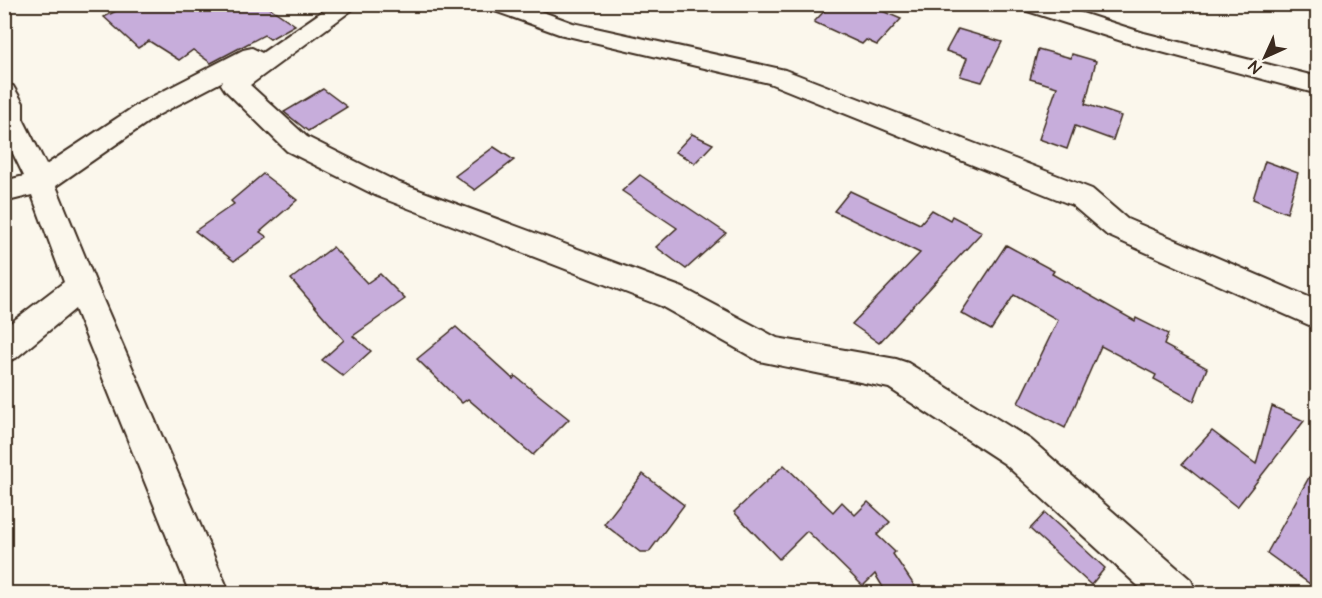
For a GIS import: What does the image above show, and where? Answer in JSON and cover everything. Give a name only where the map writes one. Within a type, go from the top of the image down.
[{"type":"street","points":[[4,192],[41,182],[149,109],[241,63],[333,4]]},
{"type":"street","points":[[349,4],[234,84],[297,144],[387,189],[672,297],[771,351],[896,374],[1018,452],[1177,594]]},
{"type":"street","points":[[497,4],[567,29],[776,76],[1082,197],[1117,227],[1317,316]]},
{"type":"street","points":[[1029,4],[1136,38],[1317,86]]},
{"type":"street","points":[[4,92],[10,103],[10,119],[41,182],[81,286],[210,594]]},
{"type":"street","points":[[4,348],[81,286]]},
{"type":"building","points":[[130,4],[264,4],[295,25],[270,39],[264,35],[211,63],[193,50],[179,60],[149,41],[138,48],[104,17]]},
{"type":"building","points":[[831,4],[866,4],[901,19],[877,45],[866,40],[862,44],[814,22]]},
{"type":"building","points":[[958,29],[1002,42],[982,82],[960,76],[967,58],[946,51]]},
{"type":"building","points":[[1038,49],[1071,58],[1072,54],[1096,61],[1085,104],[1121,116],[1113,140],[1075,126],[1067,149],[1039,139],[1057,87],[1030,79]]},
{"type":"building","points":[[323,89],[347,107],[308,131],[284,112]]},
{"type":"building","points":[[692,134],[713,144],[695,163],[675,152]]},
{"type":"building","points":[[494,147],[514,160],[475,190],[455,176]]},
{"type":"building","points":[[1265,161],[1298,173],[1287,213],[1253,199]]},
{"type":"building","points":[[263,174],[297,200],[260,232],[267,237],[234,261],[195,231],[234,204],[231,201]]},
{"type":"building","points":[[640,175],[726,233],[686,269],[656,247],[677,228],[622,191]]},
{"type":"building","points":[[850,191],[920,224],[932,210],[950,220],[952,216],[982,232],[879,343],[852,324],[920,253],[834,211]]},
{"type":"building","points":[[1006,245],[1054,271],[1052,274],[1135,321],[1136,318],[1168,334],[1164,345],[1207,368],[1194,401],[1154,379],[1156,375],[1101,346],[1065,428],[1018,403],[1058,320],[1014,295],[991,330],[961,313]]},
{"type":"building","points":[[333,247],[367,283],[380,274],[405,299],[353,336],[371,351],[343,376],[322,360],[344,340],[291,279]]},
{"type":"building","points":[[456,327],[513,379],[515,376],[569,419],[533,455],[468,399],[462,403],[417,359]]},
{"type":"building","points":[[1272,406],[1304,421],[1237,507],[1182,464],[1212,431],[1256,464]]},
{"type":"building","points":[[1317,463],[1317,589],[1267,553]]},
{"type":"building","points":[[784,465],[833,512],[842,502],[855,515],[868,502],[890,522],[877,535],[895,552],[893,554],[920,594],[887,594],[875,574],[863,586],[807,531],[779,559],[734,512]]},
{"type":"building","points":[[643,474],[684,505],[649,552],[640,552],[604,524]]},
{"type":"building","points":[[1045,513],[1105,568],[1091,585],[1030,529]]}]
